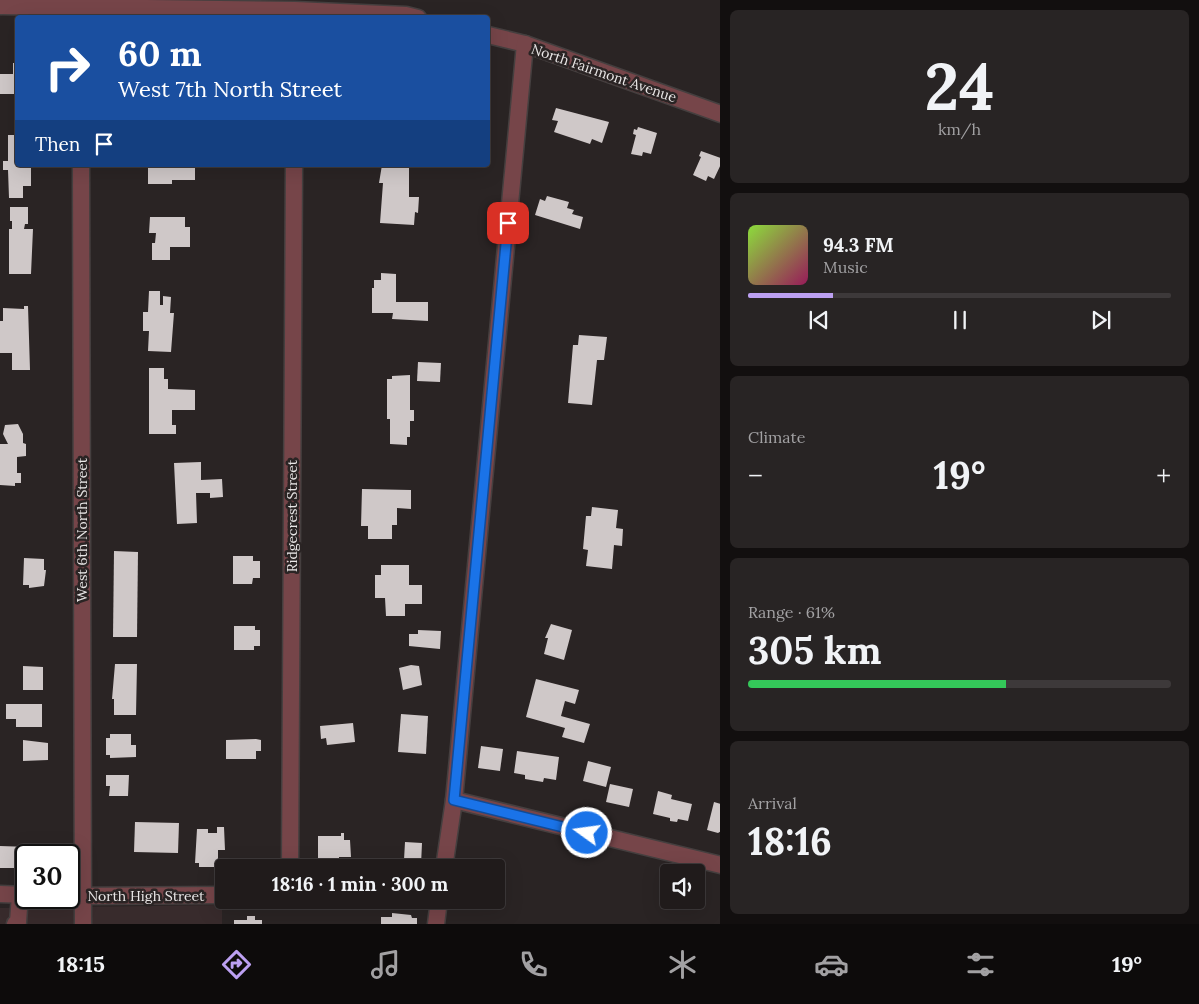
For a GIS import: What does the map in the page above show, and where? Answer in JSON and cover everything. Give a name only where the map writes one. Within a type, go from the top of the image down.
[{"type":"street","points":[[0,6],[81,13],[409,15]]},
{"type":"street","name":"North Fairmont Avenue","points":[[490,35],[525,44],[720,114]]},
{"type":"street","points":[[445,859],[454,800],[525,44]]},
{"type":"street","name":"West 6th North Street","points":[[76,844],[81,167]]},
{"type":"street","name":"Ridgecrest Street","points":[[290,859],[294,167]]},
{"type":"street","points":[[454,800],[720,865]]},
{"type":"street","points":[[0,894],[15,895]]},
{"type":"street","name":"North High Street","points":[[80,896],[215,895]]},
{"type":"street","points":[[15,924],[18,922],[20,909]]},
{"type":"street","name":"West 6th North Street","points":[[79,909],[83,924]]},
{"type":"street","points":[[436,924],[438,909]]},
{"type":"shaded area","points":[[215,905],[215,909],[222,909],[222,924],[0,924],[0,908],[80,909],[80,907]]},
{"type":"building","points":[[13,63],[15,63],[15,94],[0,94],[0,74],[13,74]]},
{"type":"building","points":[[556,108],[609,122],[602,143],[592,139],[590,144],[554,132],[558,121],[552,120]]},
{"type":"building","points":[[638,127],[657,133],[651,154],[643,152],[642,156],[631,154],[636,135],[633,134],[634,129],[637,130]]},
{"type":"building","points":[[8,135],[15,135],[15,167],[31,167],[31,186],[23,186],[23,198],[9,198],[8,170],[3,170],[3,161],[8,161]]},
{"type":"building","points":[[701,151],[720,158],[720,166],[714,179],[708,176],[706,181],[693,175],[701,157],[699,156]]},
{"type":"building","points":[[148,167],[195,167],[195,180],[172,180],[172,184],[148,184]]},
{"type":"building","points":[[382,167],[409,167],[409,197],[419,197],[418,213],[415,212],[414,225],[380,223],[383,183],[379,183]]},
{"type":"building","points":[[547,196],[569,202],[567,208],[574,210],[572,214],[583,217],[580,229],[535,215],[540,199],[545,201]]},
{"type":"building","points":[[10,207],[28,207],[28,224],[25,224],[24,229],[33,229],[31,274],[9,274],[9,229],[12,229]]},
{"type":"building","points":[[150,217],[185,217],[185,227],[190,227],[190,247],[170,247],[170,260],[152,260],[152,243],[155,243],[156,233],[149,233]]},
{"type":"building","points":[[381,273],[396,274],[396,302],[428,302],[428,321],[392,319],[393,313],[372,313],[372,288],[374,288],[374,280],[381,280]]},
{"type":"building","points":[[149,291],[160,291],[160,305],[163,305],[163,296],[171,297],[170,313],[174,313],[171,352],[148,351],[149,331],[143,331],[143,312],[148,312]]},
{"type":"building","points":[[24,306],[28,306],[30,370],[12,370],[12,353],[0,353],[0,321],[3,321],[3,308],[24,309]]},
{"type":"building","points":[[579,335],[607,337],[604,360],[597,360],[592,405],[568,403],[573,345],[578,345]]},
{"type":"building","points":[[418,362],[441,363],[440,382],[417,381]]},
{"type":"building","points":[[149,368],[164,368],[164,379],[168,379],[168,389],[195,390],[195,410],[172,410],[172,425],[176,425],[176,434],[149,434]]},
{"type":"building","points":[[410,375],[410,410],[414,410],[414,421],[410,421],[410,437],[407,437],[407,445],[390,444],[390,419],[387,419],[387,379],[392,379],[392,376]]},
{"type":"building","points":[[18,424],[23,434],[23,443],[26,444],[26,456],[17,457],[17,473],[21,473],[21,483],[15,483],[15,486],[0,485],[0,444],[8,444],[3,434],[5,425]]},
{"type":"building","points":[[201,462],[201,480],[222,479],[223,497],[210,498],[210,493],[196,493],[197,523],[177,524],[174,463]]},
{"type":"building","points":[[362,489],[411,490],[411,509],[397,508],[397,525],[392,525],[392,539],[368,539],[368,526],[361,526]]},
{"type":"building","points":[[592,507],[618,510],[616,528],[623,529],[622,546],[614,545],[612,569],[586,566],[588,550],[583,549],[586,516],[591,516]]},
{"type":"building","points":[[114,551],[138,552],[137,637],[113,637]]},
{"type":"building","points":[[233,556],[253,556],[253,561],[260,561],[260,578],[253,578],[252,584],[233,584]]},
{"type":"building","points":[[24,558],[44,559],[44,570],[46,570],[44,586],[29,588],[29,585],[23,585]]},
{"type":"building","points":[[381,565],[409,565],[409,585],[422,585],[422,604],[405,604],[405,616],[386,616],[385,598],[375,598],[375,575],[381,575]]},
{"type":"building","points":[[551,624],[572,630],[564,660],[544,654],[548,638],[545,638]]},
{"type":"building","points":[[234,626],[255,626],[255,630],[260,630],[260,646],[254,646],[254,650],[234,650]]},
{"type":"building","points":[[418,630],[441,631],[440,649],[409,646],[409,634],[418,634]]},
{"type":"building","points":[[115,664],[137,664],[136,715],[114,715],[114,699],[112,699]]},
{"type":"building","points":[[411,665],[419,666],[422,685],[403,690],[399,668]]},
{"type":"building","points":[[23,666],[43,667],[43,690],[23,690]]},
{"type":"building","points":[[536,679],[579,690],[575,704],[565,701],[561,716],[590,724],[584,743],[562,737],[565,728],[526,717]]},
{"type":"building","points":[[6,704],[42,704],[42,727],[16,727],[16,719],[6,719]]},
{"type":"building","points":[[401,714],[428,716],[426,754],[398,752]]},
{"type":"building","points":[[353,723],[355,742],[327,745],[326,738],[321,739],[320,726]]},
{"type":"building","points":[[110,734],[131,734],[131,745],[136,745],[136,757],[110,758],[110,755],[106,755],[106,738],[110,738]]},
{"type":"building","points":[[23,740],[48,743],[48,760],[23,761]]},
{"type":"building","points":[[226,740],[261,740],[261,751],[256,751],[256,759],[226,759]]},
{"type":"building","points":[[481,746],[503,749],[500,771],[478,768]]},
{"type":"building","points":[[517,751],[559,757],[556,780],[544,778],[543,782],[525,779],[525,775],[514,773]]},
{"type":"building","points":[[588,761],[611,767],[606,787],[583,781]]},
{"type":"building","points":[[106,775],[129,775],[128,796],[109,796],[110,786],[106,786]]},
{"type":"building","points":[[610,784],[633,789],[629,807],[606,802]]},
{"type":"building","points":[[658,791],[672,795],[671,799],[692,804],[688,821],[678,819],[677,822],[670,821],[670,818],[653,814]]},
{"type":"building","points":[[714,802],[720,804],[720,832],[718,833],[707,830]]},
{"type":"building","points":[[135,822],[179,823],[178,853],[134,852]]},
{"type":"building","points":[[217,827],[224,827],[225,850],[218,850],[218,859],[215,859],[214,867],[199,867],[199,863],[195,863],[197,829],[208,829],[208,833],[217,833]]},
{"type":"building","points":[[341,833],[344,833],[344,840],[350,840],[351,857],[318,859],[318,836],[341,836]]},
{"type":"building","points":[[405,842],[422,843],[421,859],[404,859]]},
{"type":"building","points":[[0,846],[15,846],[15,868],[0,868]]},
{"type":"building","points":[[392,913],[411,915],[412,918],[417,918],[417,924],[381,924],[381,917],[392,917]]},
{"type":"building","points":[[247,916],[255,916],[255,920],[262,920],[262,924],[234,924],[234,920],[247,920]]},
{"type":"route","points":[[508,223],[454,800],[587,833]]}]
